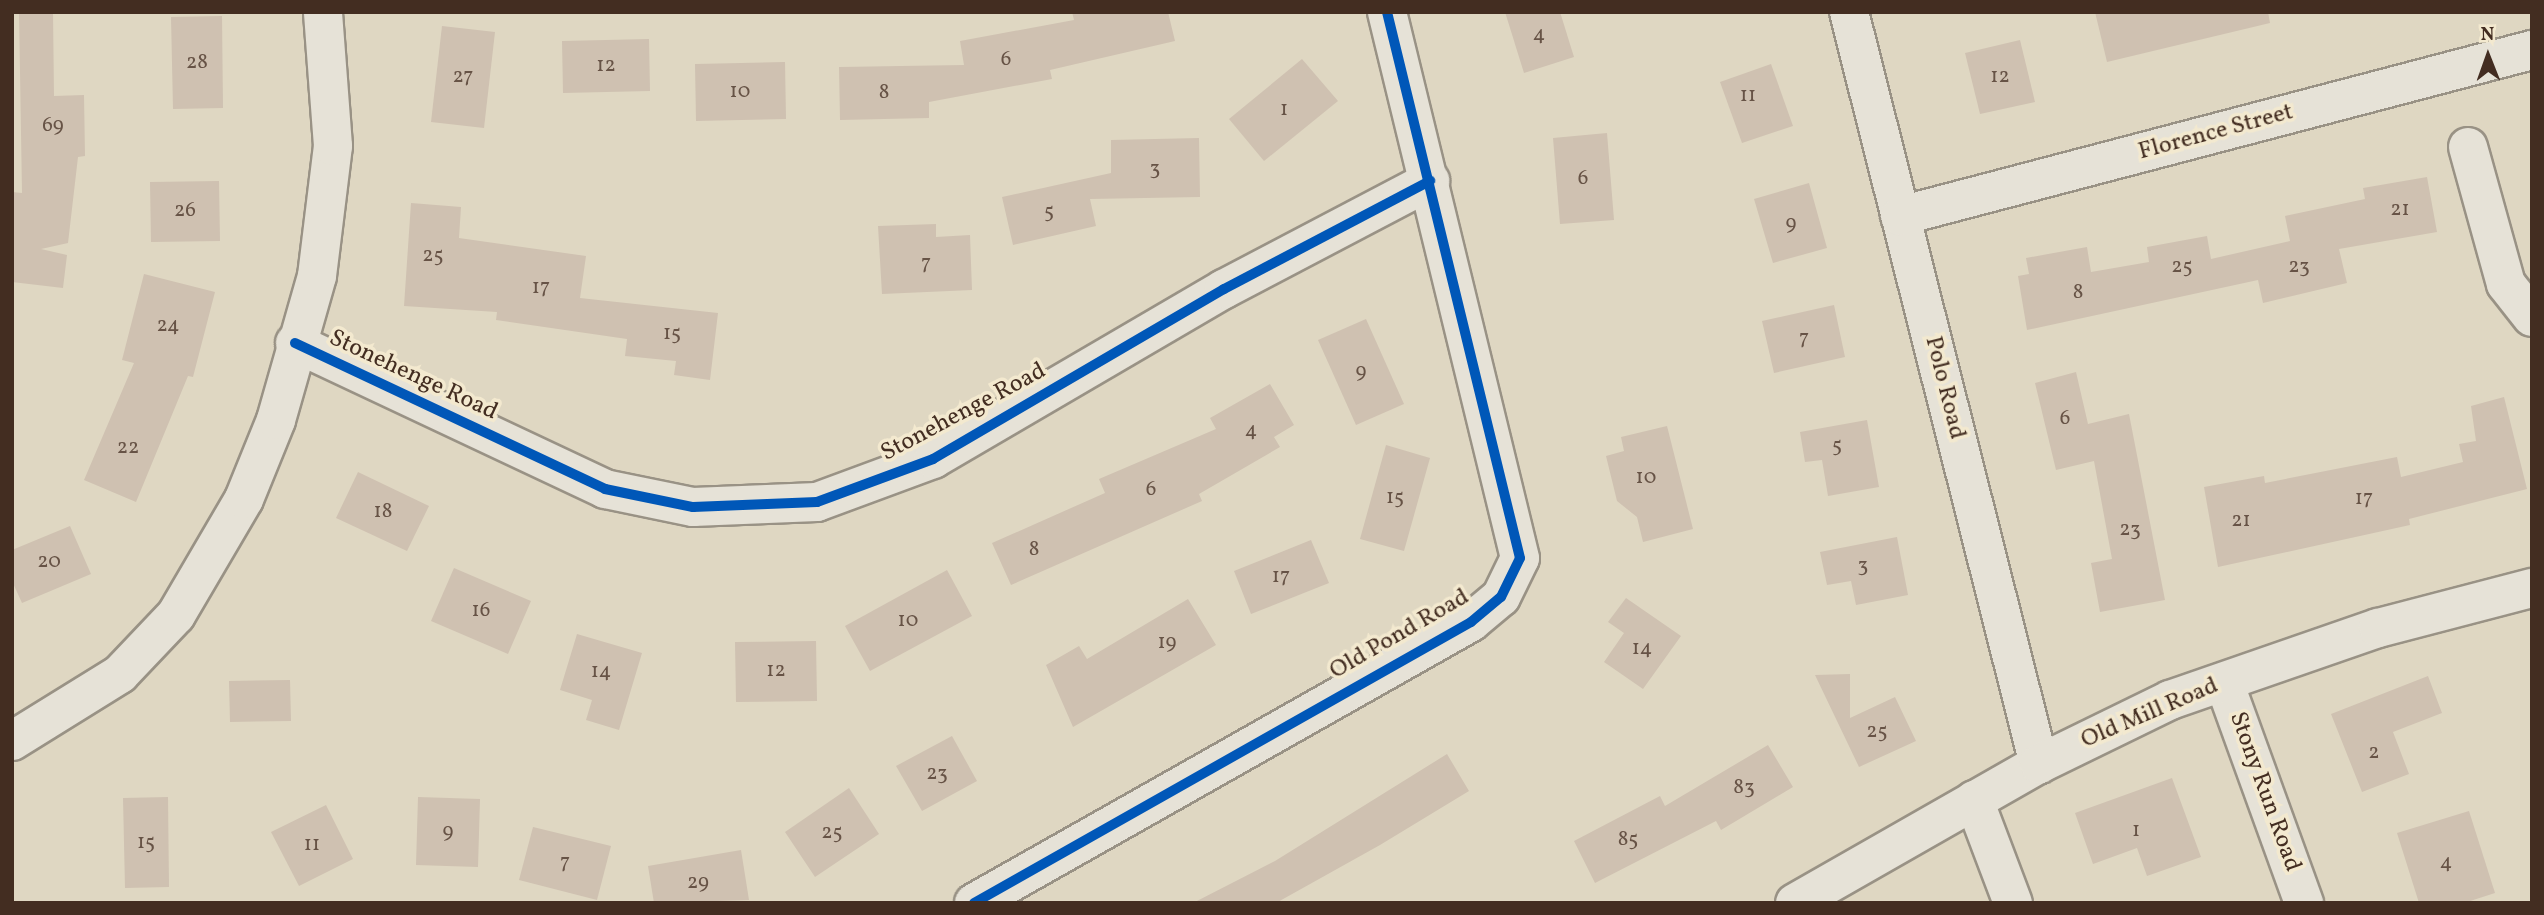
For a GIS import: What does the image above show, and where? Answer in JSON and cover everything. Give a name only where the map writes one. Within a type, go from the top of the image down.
[{"type":"street","points":[[12,741],[120,674],[176,615],[244,499],[276,420],[295,343],[317,276],[333,146],[323,12]]},
{"type":"street","name":"Old Pond Road","points":[[974,903],[1471,622],[1502,597],[1520,558],[1518,532],[1387,12]]},
{"type":"street","name":"Polo Road","points":[[1849,12],[2039,764]]},
{"type":"street","name":"Florence Street","points":[[1900,216],[2532,50]]},
{"type":"street","points":[[2468,147],[2497,260],[2532,317]]},
{"type":"street","name":"Stonehenge Road","points":[[295,343],[605,489],[693,507],[817,502],[933,459],[1224,289],[1430,181]]},
{"type":"street","name":"Old Mill Road","points":[[1795,903],[2039,764],[2170,700],[2378,628],[2532,588]]},
{"type":"street","name":"Stony Run Road","points":[[2224,682],[2304,903]]},
{"type":"street","points":[[1974,800],[2013,903]]},
{"type":"building","points":[[19,12],[53,12],[54,96],[84,95],[85,156],[78,157],[68,243],[41,249],[67,255],[63,288],[12,282],[12,192],[22,193]]},
{"type":"building","points":[[1072,12],[1168,12],[1175,41],[1050,70],[1052,79],[929,102],[929,118],[840,120],[839,67],[964,65],[960,41],[1074,20]]},
{"type":"building","points":[[1505,12],[1560,12],[1574,57],[1524,73]]},
{"type":"building","points":[[2095,12],[2268,12],[2270,23],[2107,62]]},
{"type":"building","points":[[222,16],[223,108],[173,109],[171,17]]},
{"type":"building","points":[[442,26],[495,32],[484,128],[431,122]]},
{"type":"building","points":[[649,39],[650,91],[563,93],[562,41]]},
{"type":"building","points":[[2020,40],[2035,102],[1980,114],[1965,53]]},
{"type":"building","points":[[1302,59],[1338,101],[1264,161],[1229,119]]},
{"type":"building","points":[[785,62],[786,119],[696,121],[695,64]]},
{"type":"building","points":[[1771,64],[1793,126],[1742,143],[1720,82]]},
{"type":"building","points":[[1607,133],[1614,220],[1560,224],[1553,138]]},
{"type":"building","points":[[1199,138],[1200,197],[1090,199],[1096,226],[1013,245],[1002,197],[1111,173],[1111,140]]},
{"type":"building","points":[[2427,177],[2437,232],[2339,249],[2347,283],[2263,303],[2258,280],[2027,330],[2018,276],[2029,274],[2026,258],[2087,247],[2091,272],[2149,262],[2147,247],[2207,236],[2211,259],[2290,241],[2285,216],[2365,199],[2363,188]]},
{"type":"building","points":[[219,181],[220,241],[151,242],[150,182]]},
{"type":"building","points":[[1809,183],[1827,248],[1773,263],[1754,199]]},
{"type":"building","points":[[411,203],[461,207],[459,238],[586,256],[580,298],[718,313],[710,380],[674,375],[676,361],[625,356],[627,339],[496,320],[497,312],[404,306]]},
{"type":"building","points":[[936,224],[936,237],[970,235],[972,290],[882,294],[878,226]]},
{"type":"building","points":[[144,274],[215,292],[193,377],[188,376],[136,502],[84,480],[134,363],[122,360]]},
{"type":"building","points":[[1834,305],[1845,357],[1774,373],[1762,321]]},
{"type":"building","points":[[1366,319],[1404,404],[1356,425],[1318,340]]},
{"type":"building","points":[[2076,372],[2088,424],[2129,414],[2165,600],[2100,612],[2091,563],[2112,559],[2094,461],[2056,470],[2035,383]]},
{"type":"building","points":[[1270,384],[1294,425],[1274,437],[1280,447],[1199,494],[1202,501],[1011,585],[992,543],[1105,493],[1099,479],[1216,429],[1210,418]]},
{"type":"building","points":[[2504,397],[2527,489],[2409,519],[2410,525],[2218,567],[2204,487],[2264,476],[2265,483],[2397,457],[2401,477],[2463,462],[2459,444],[2476,441],[2471,406]]},
{"type":"building","points":[[1867,420],[1879,487],[1828,496],[1822,460],[1805,462],[1800,432]]},
{"type":"building","points":[[1667,426],[1693,529],[1643,542],[1637,517],[1617,501],[1606,456],[1624,451],[1621,437]]},
{"type":"building","points":[[1386,445],[1430,458],[1404,551],[1360,539]]},
{"type":"building","points":[[358,472],[429,506],[407,551],[336,518]]},
{"type":"building","points":[[70,526],[91,574],[22,603],[12,581],[12,550]]},
{"type":"building","points":[[1897,537],[1908,595],[1856,605],[1851,581],[1827,585],[1820,552]]},
{"type":"building","points":[[1311,540],[1329,583],[1251,614],[1234,571]]},
{"type":"building","points":[[454,568],[531,601],[508,654],[431,621]]},
{"type":"building","points":[[947,570],[972,616],[870,671],[845,626]]},
{"type":"building","points":[[1626,598],[1681,636],[1643,689],[1604,662],[1624,633],[1608,622]]},
{"type":"building","points":[[1188,599],[1216,645],[1073,727],[1046,665],[1079,646],[1087,659]]},
{"type":"building","points":[[577,634],[642,653],[619,730],[586,720],[592,700],[560,690]]},
{"type":"building","points":[[816,641],[817,701],[736,702],[735,642]]},
{"type":"building","points":[[1850,674],[1850,718],[1895,697],[1916,741],[1859,767],[1815,675]]},
{"type":"building","points":[[2428,676],[2442,713],[2393,732],[2409,774],[2362,792],[2331,714]]},
{"type":"building","points":[[290,680],[291,721],[230,722],[229,681]]},
{"type":"building","points":[[952,736],[977,781],[922,811],[896,766]]},
{"type":"building","points":[[1768,745],[1793,787],[1721,830],[1716,821],[1595,883],[1574,841],[1660,796],[1665,806]]},
{"type":"building","points":[[1447,754],[1469,791],[1380,845],[1276,903],[1193,903],[1275,861]]},
{"type":"building","points":[[2172,778],[2201,857],[2147,876],[2137,848],[2093,864],[2075,813]]},
{"type":"building","points":[[849,788],[879,834],[815,877],[785,832]]},
{"type":"building","points":[[168,797],[169,887],[125,888],[123,798]]},
{"type":"building","points":[[418,797],[480,799],[478,867],[416,865]]},
{"type":"building","points":[[326,805],[353,859],[299,886],[271,832]]},
{"type":"building","points":[[2469,811],[2495,893],[2464,903],[2419,903],[2397,833]]},
{"type":"building","points":[[533,827],[611,846],[597,900],[519,880]]},
{"type":"building","points":[[741,850],[749,900],[654,903],[648,866]]},
{"type":"cycle path","points":[[974,903],[1471,622],[1501,597],[1520,558],[1387,12]]},
{"type":"cycle path","points":[[295,343],[605,489],[693,507],[817,502],[933,459],[1224,289],[1430,181]]}]
